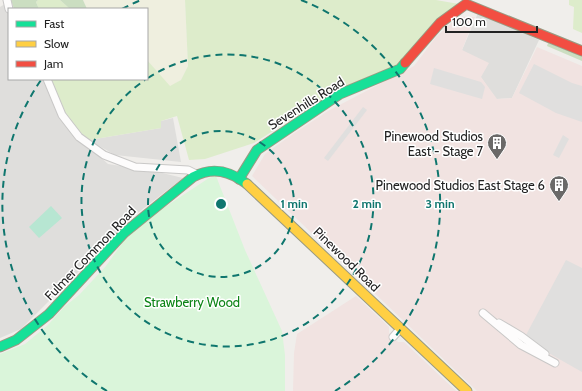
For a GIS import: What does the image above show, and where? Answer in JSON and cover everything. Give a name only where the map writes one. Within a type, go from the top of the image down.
[{"type":"street","name":"Sevenhills Road","points":[[239,179],[257,150],[340,94],[400,69],[440,23],[466,4],[582,51]]},
{"type":"street","points":[[47,80],[62,115],[79,137],[104,155],[135,167],[188,170],[196,174]]},
{"type":"street","name":"Pinewood Road","points":[[196,174],[220,171],[239,179],[262,196],[356,284],[400,329],[467,391]]},
{"type":"street","name":"Fulmer Common Road","points":[[0,347],[20,339],[43,319],[124,233],[196,174]]},
{"type":"street","points":[[483,313],[521,336],[555,363],[517,342],[483,313]]},
{"type":"street","points":[[393,337],[400,329]]},
{"type":"shaded area","points":[[5,4],[8,11],[8,80],[43,80],[58,110],[72,132],[108,164],[158,172],[183,178],[135,215],[21,329],[0,338],[0,7]]},
{"type":"shaded area","points":[[478,13],[539,40],[512,98],[496,99],[462,50]]},
{"type":"shaded area","points":[[458,17],[475,17],[462,50],[489,63],[481,77],[497,99],[512,98],[537,47],[582,66],[582,391],[477,391],[252,176],[265,154],[290,136],[328,111],[414,66],[436,37]]},
{"type":"shaded area","points":[[534,64],[572,83],[582,86],[582,122],[556,113],[519,93]]},
{"type":"shaded area","points":[[434,68],[481,82],[485,87],[482,99],[430,84]]},
{"type":"shaded area","points":[[363,107],[367,110],[328,161],[324,158]]},
{"type":"shaded area","points":[[173,118],[181,162],[115,155],[89,140],[161,128],[161,121]]},
{"type":"shaded area","points":[[563,135],[569,139],[559,158],[553,155]]},
{"type":"shaded area","points":[[566,260],[582,268],[582,372],[545,351],[526,335]]},
{"type":"shaded area","points":[[356,296],[389,327],[389,333],[398,342],[404,342],[456,391],[293,391],[294,353],[297,334]]},
{"type":"green space","points":[[11,0],[38,0],[36,2],[39,8],[14,8]]},
{"type":"green space","points":[[38,0],[60,0],[69,8],[39,8],[36,2]]},
{"type":"green space","points":[[60,0],[83,0],[87,8],[69,8]]},
{"type":"green space","points":[[83,0],[185,0],[188,66],[181,80],[170,87],[148,61],[148,8],[87,8]]},
{"type":"green space","points":[[185,0],[436,0],[459,4],[397,65],[339,89],[254,143],[205,159],[189,160],[177,116],[161,121],[161,128],[89,140],[69,122],[49,80],[148,80],[148,61],[170,86],[181,80],[188,66]]},
{"type":"green space","points":[[569,0],[582,0],[582,33],[573,29],[574,7],[569,5]]},
{"type":"green space","points":[[548,43],[582,56],[582,61],[547,46]]},
{"type":"green space","name":"Strawberry Wood","points":[[216,176],[245,250],[282,331],[285,355],[285,391],[0,391],[0,354],[25,344],[48,325],[64,307],[79,295],[106,266],[133,228],[209,178]]},
{"type":"green space","points":[[51,206],[62,218],[39,238],[29,227]]},
{"type":"traffic: fast","points":[[239,179],[257,150],[340,94],[400,69],[405,63]]},
{"type":"traffic: fast","points":[[0,347],[16,340],[49,314],[124,233],[193,177],[214,171],[228,173],[247,184]]},
{"type":"traffic: slow","points":[[247,184],[467,391]]},
{"type":"traffic: jam","points":[[405,63],[440,23],[466,4],[582,51]]},
{"type":"place","name":"Pinewood Studios East - Stage 7","points":[[497,160]]},
{"type":"place","name":"Pinewood Studios East Stage 6","points":[[559,202]]}]
